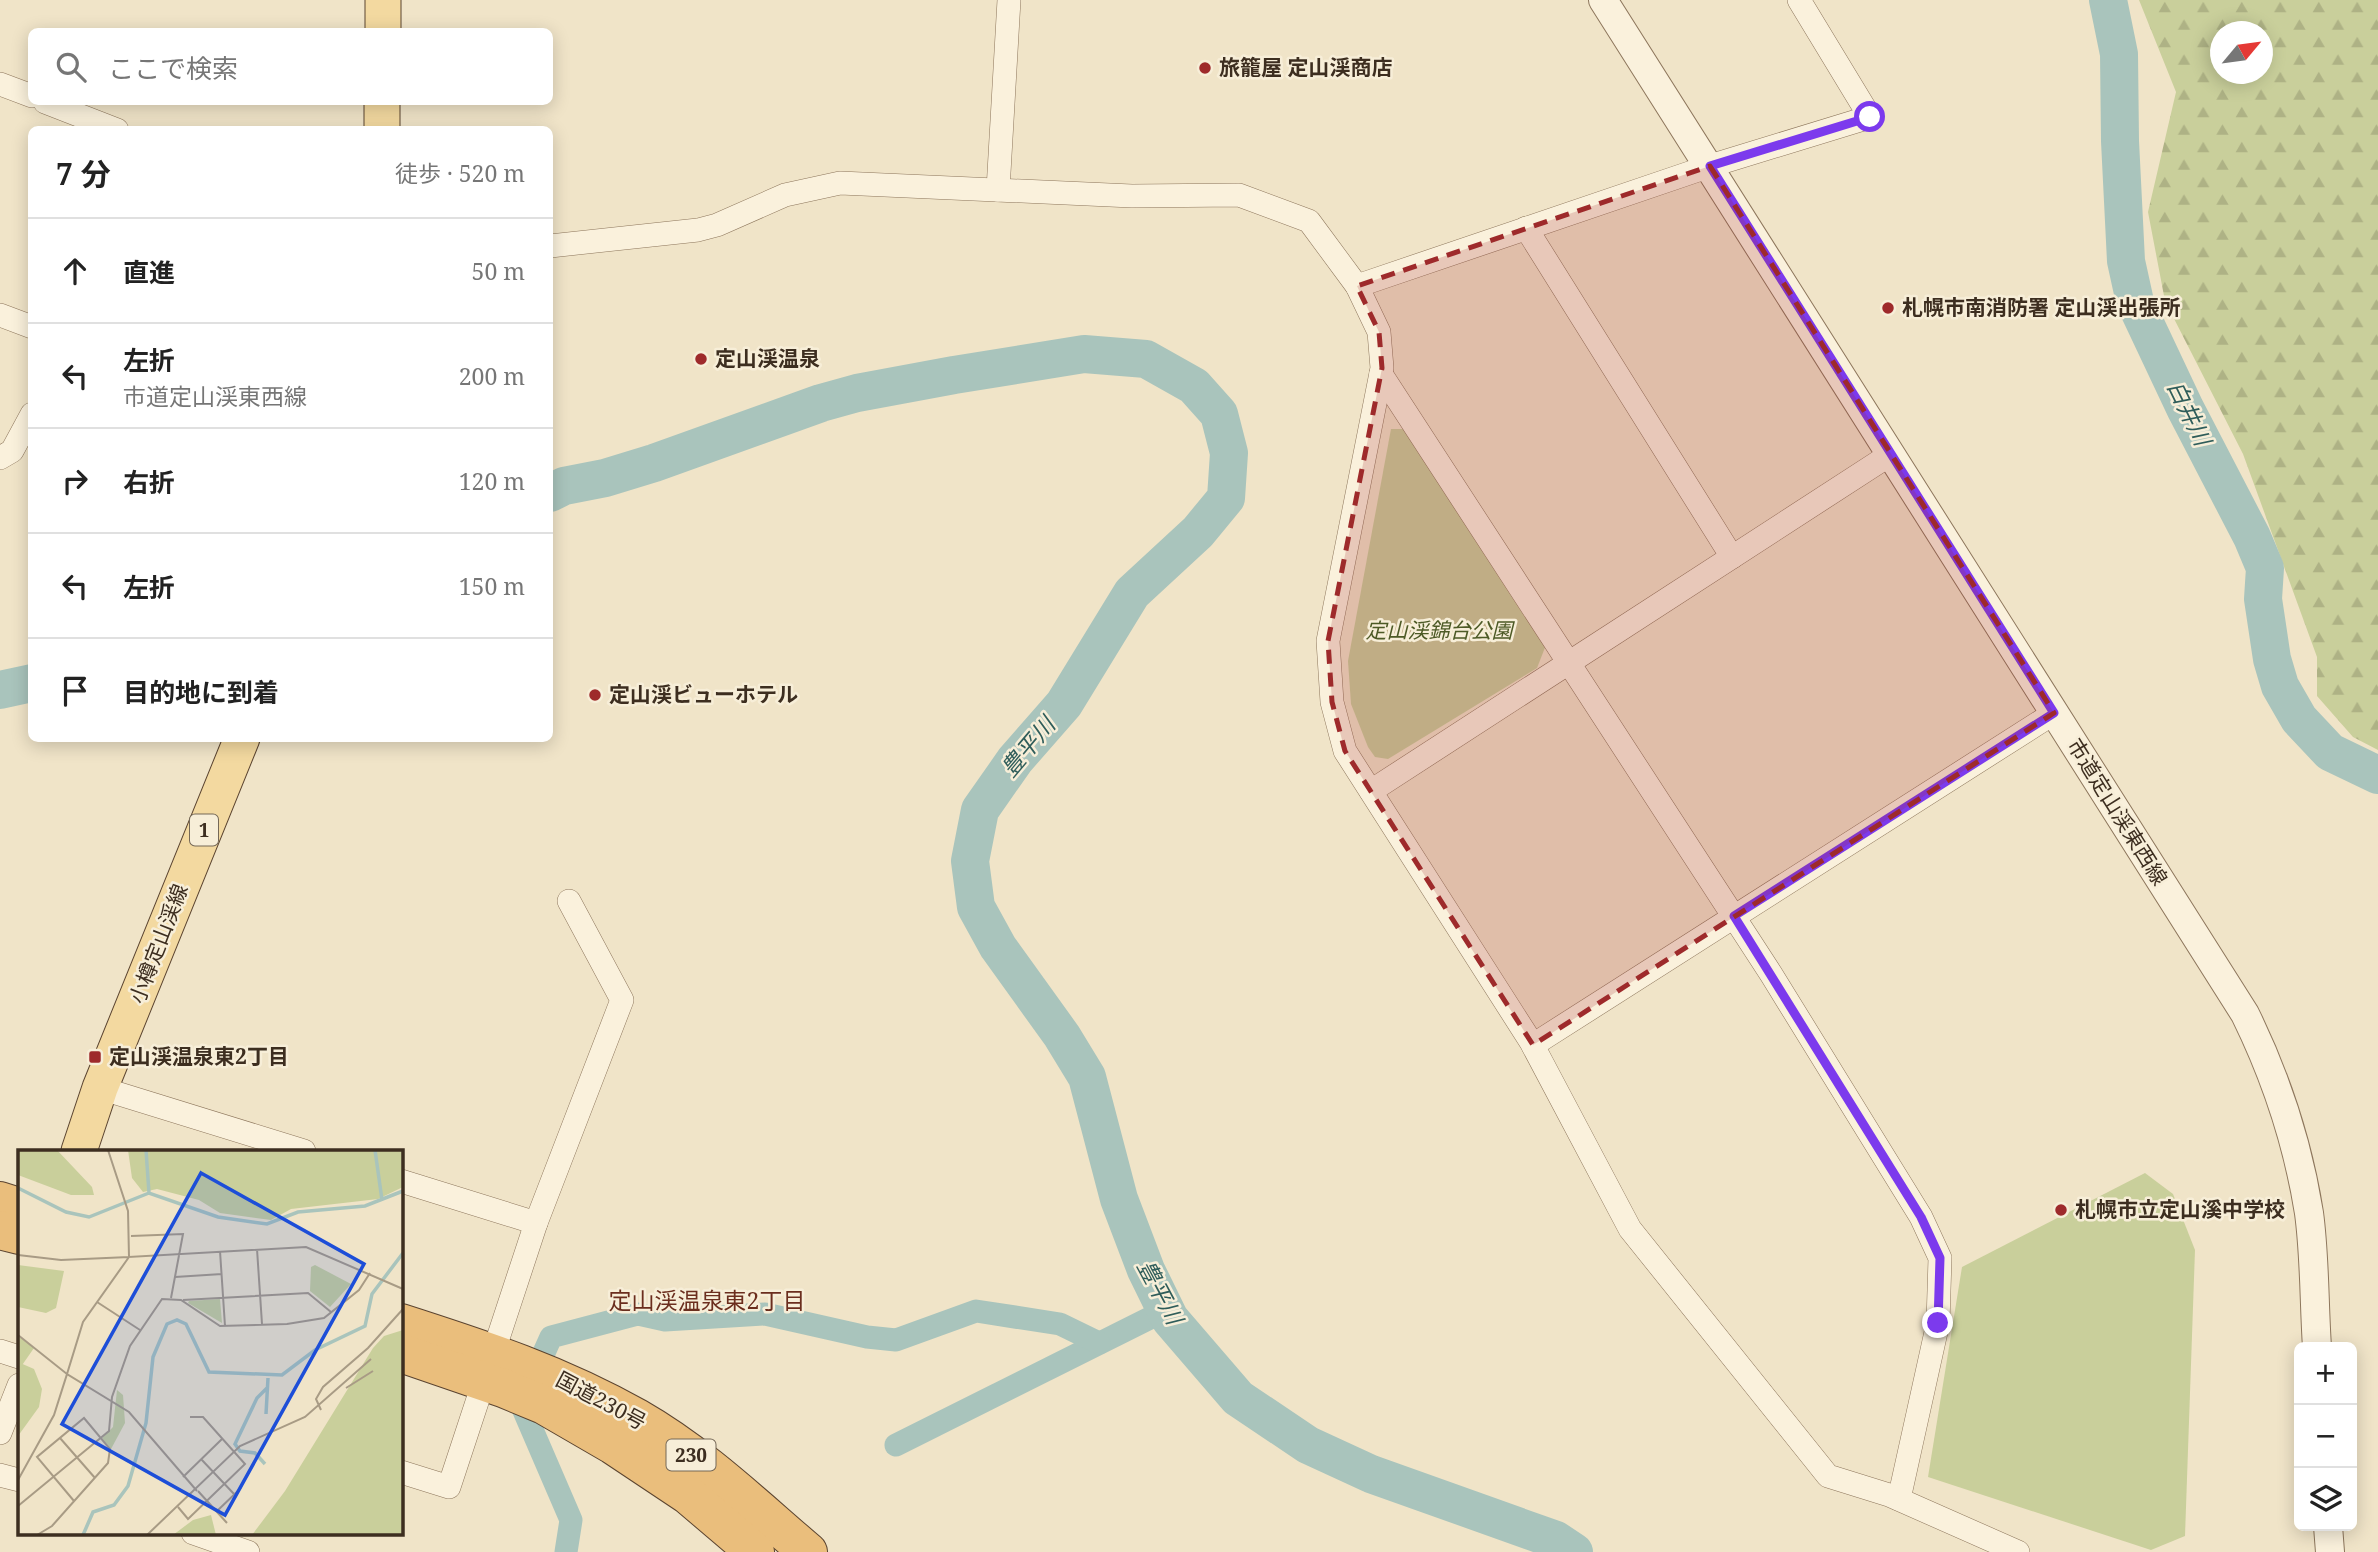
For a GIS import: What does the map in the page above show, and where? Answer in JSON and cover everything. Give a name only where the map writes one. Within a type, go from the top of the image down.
[{"type":"highway","points":[[0,1201],[18,1207]]},
{"type":"highway","points":[[0,1230],[18,1235]]},
{"type":"highway","name":"国道230号","points":[[402,1323],[499,1370],[553,1392],[638,1419],[710,1468],[808,1552]]},
{"type":"highway","name":"国道230号","points":[[402,1353],[499,1370]]},
{"type":"highway","name":"国道230号","points":[[553,1392],[613,1445],[688,1495],[755,1552]]},
{"type":"main road","points":[[383,0],[383,28]]},
{"type":"main road","points":[[382,105],[382,126]]},
{"type":"main road","name":"小樽定山渓線","points":[[79,1150],[100,1088],[240,742]]},
{"type":"street","points":[[998,190],[1009,0]]},
{"type":"street","name":"市道定山渓東西線","points":[[1603,0],[2245,1014],[2266,1056],[2292,1135],[2309,1214],[2317,1342]]},
{"type":"street","points":[[1357,286],[1710,166],[1870,117],[1799,0]]},
{"type":"street","points":[[0,84],[28,94]]},
{"type":"street","points":[[53,105],[107,126]]},
{"type":"street","points":[[553,246],[698,230],[717,225],[785,195],[841,183],[1132,196],[1238,195],[1309,221],[1357,286],[1379,332],[1381,374],[1328,641],[1332,702],[1345,751],[1533,1045],[1630,1229],[1828,1476],[1899,1500],[2018,1552]]},
{"type":"street","points":[[1526,228],[1732,557]]},
{"type":"street","points":[[0,315],[28,326]]},
{"type":"street","points":[[1381,374],[1734,916],[1921,1217],[1940,1258],[1938,1323],[1899,1500]]},
{"type":"street","points":[[0,458],[12,451],[28,421]]},
{"type":"street","points":[[1371,791],[1891,454]]},
{"type":"street","points":[[1533,1045],[2054,713]]},
{"type":"street","points":[[402,1472],[449,1487],[499,1370],[536,1223],[622,1000],[569,901]]},
{"type":"street","points":[[100,1088],[301,1150]]},
{"type":"street","points":[[402,1181],[536,1223]]},
{"type":"street","points":[[0,1351],[18,1357]]},
{"type":"street","points":[[0,1433],[18,1388]]},
{"type":"street","points":[[0,1475],[18,1480]]},
{"type":"street","points":[[2328,1531],[2330,1552]]},
{"type":"street","points":[[196,1534],[248,1552]]},
{"type":"highlighted area","points":[[1710,166],[2054,713],[1533,1045],[1345,751],[1332,702],[1328,641],[1382,368],[1379,332],[1357,286]]},
{"type":"green space","points":[[2139,0],[2378,0],[2378,750],[2353,737],[2317,696],[2317,657],[2243,454],[2165,301],[2148,212],[2176,92]]},
{"type":"green space","name":"定山渓錦台公園","points":[[1391,429],[1409,429],[1546,645],[1537,668],[1388,759],[1375,757],[1368,747],[1351,704],[1348,661]]},
{"type":"green space","points":[[2145,1173],[2173,1194],[2195,1250],[2185,1536],[2151,1550],[1928,1477],[1962,1267]]},
{"type":"waterway","name":"白井川","points":[[2108,0],[2119,54],[2126,261],[2135,302],[2265,568],[2263,599],[2272,659],[2280,686],[2299,719],[2330,752],[2378,775]]},
{"type":"waterway","name":"豊平川","points":[[553,492],[564,486],[605,478],[654,463],[821,403],[857,393],[954,375],[1084,354],[1146,359],[1194,386],[1219,414],[1229,453],[1226,498],[1198,532],[1132,593],[1064,704],[1015,760],[980,810],[970,861],[976,907],[998,947],[1062,1036],[1087,1077],[1119,1199],[1146,1270],[1170,1319],[1238,1398],[1308,1445],[1371,1474],[1556,1540],[1574,1552]]},
{"type":"waterway","name":"豊平川","points":[[0,690],[28,684]]},
{"type":"waterway","points":[[896,1445],[1166,1310]]},
{"type":"waterway","points":[[566,1552],[571,1520],[521,1404],[551,1337],[638,1314],[665,1320],[765,1314],[867,1337],[896,1340],[976,1311],[1060,1324],[1099,1343]]},
{"type":"place","name":"旅籠屋 定山渓商店","points":[[1205,68]]},
{"type":"place","name":"札幌市南消防署 定山渓出張所","points":[[1888,308]]},
{"type":"place","name":"定山渓温泉","points":[[701,359]]},
{"type":"place","name":"定山渓ビューホテル","points":[[595,695]]},
{"type":"place","name":"定山渓温泉東2丁目","points":[[95,1057]]},
{"type":"place","name":"札幌市立定山溪中学校","points":[[2061,1210]]},
{"type":"district","name":"定山渓温泉東2丁目","points":[[707,1301]]},
{"type":"route","points":[[1870,117],[1710,166],[2054,713],[1734,916],[1921,1217],[1940,1258],[1938,1323]]}]
